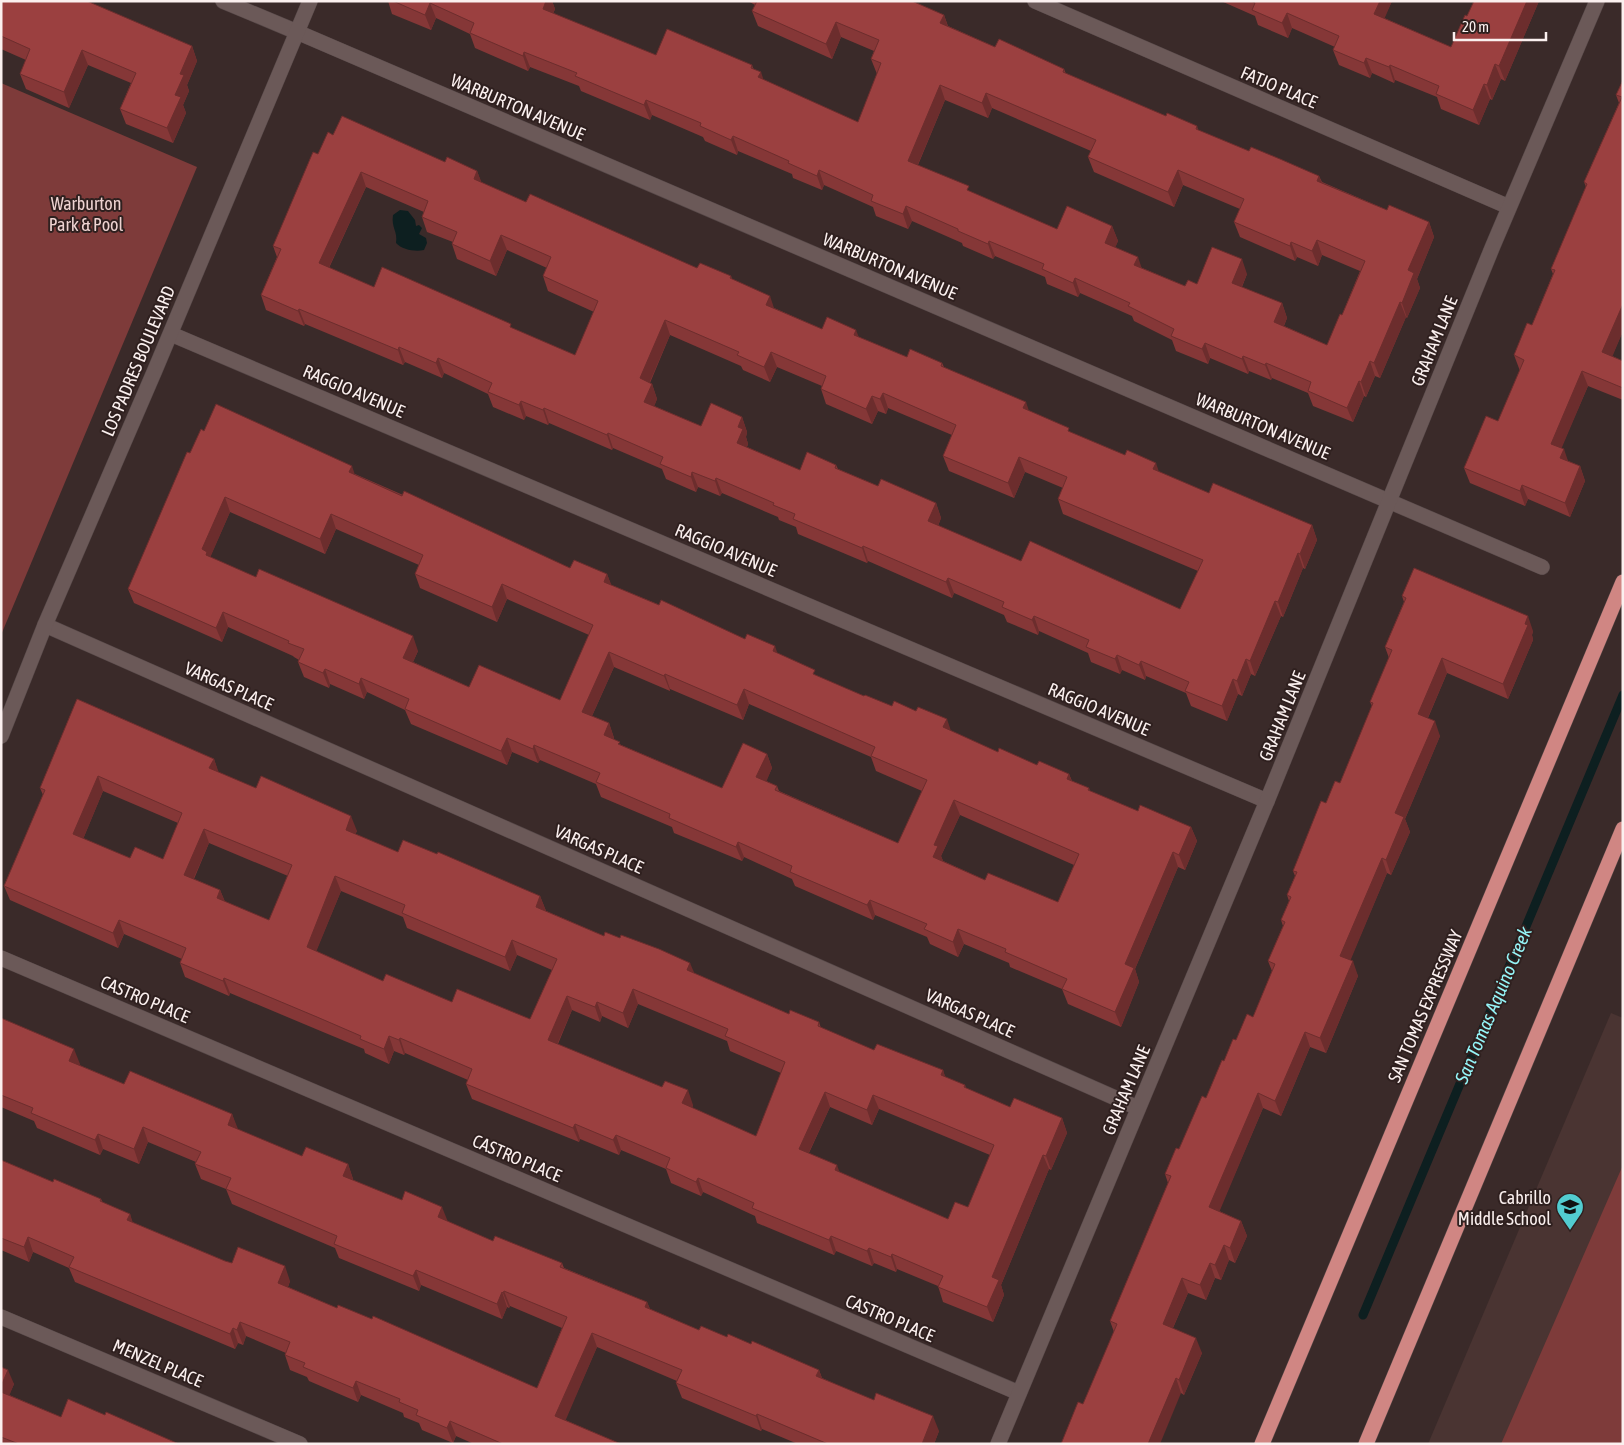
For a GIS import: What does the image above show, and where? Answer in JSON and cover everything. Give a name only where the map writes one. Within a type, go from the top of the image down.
[{"type":"highway","name":"SAN TOMAS EXPRESSWAY","points":[[1262,1444],[1623,582]]},
{"type":"highway","points":[[1366,1444],[1623,829]]},
{"type":"street","name":"WARBURTON AVENUE","points":[[223,1],[1390,500],[1542,567]]},
{"type":"street","name":"LOS PADRES BOULEVARD","points":[[1,736],[45,625],[171,334],[310,1]]},
{"type":"street","name":"FATJO PLACE","points":[[1035,1],[1509,207]]},
{"type":"street","name":"GRAHAM LANE","points":[[998,1444],[1267,801],[1509,207],[1597,1]]},
{"type":"street","name":"RAGGIO AVENUE","points":[[171,334],[1267,801]]},
{"type":"street","name":"VARGAS PLACE","points":[[45,625],[1138,1108]]},
{"type":"street","name":"CASTRO PLACE","points":[[1,958],[1019,1393]]},
{"type":"street","name":"MENZEL PLACE","points":[[1,1317],[300,1444]]},
{"type":"shaded area","points":[[400,210],[408,211],[415,220],[416,226],[419,225],[422,228],[419,234],[426,238],[427,243],[424,250],[409,250],[396,243],[393,215]]},
{"type":"shaded area","name":"Cabrillo Middle School","points":[[1611,1013],[1623,1018],[1623,1444],[1428,1444]]},
{"type":"green space","name":"Warburton Park & Pool","points":[[1,83],[197,167],[1,635]]},
{"type":"green space","points":[[1623,1165],[1623,1444],[1501,1444]]},
{"type":"building","points":[[1,1],[87,1],[192,46],[180,74],[184,75],[175,95],[181,97],[167,128],[120,109],[136,73],[82,50],[64,92],[20,74],[30,49],[1,36]]},
{"type":"building","points":[[393,1],[546,1],[543,9],[656,55],[667,29],[752,65],[751,68],[761,72],[758,77],[858,122],[881,63],[871,59],[879,40],[836,22],[826,44],[752,11],[757,1],[912,1],[944,15],[940,23],[995,47],[999,39],[1064,69],[1063,72],[1166,116],[1167,113],[1197,126],[1196,129],[1249,151],[1251,147],[1319,176],[1317,181],[1387,210],[1389,205],[1429,222],[1408,270],[1414,273],[1402,303],[1400,302],[1374,363],[1370,361],[1347,408],[1308,391],[1311,382],[1266,363],[1265,365],[1243,356],[1242,359],[1205,343],[1202,349],[1171,336],[1174,329],[1128,306],[1130,303],[1075,278],[1073,283],[1042,269],[1044,264],[989,241],[988,244],[906,206],[903,214],[871,201],[873,195],[819,170],[817,176],[788,163],[789,161],[733,136],[731,140],[700,126],[701,123],[646,100],[644,105],[575,76],[577,73],[524,52],[523,56],[470,33],[474,23],[430,3],[425,15]],"holes":[[[940,85],[982,103],[986,93],[1096,140],[1088,157],[1168,192],[1178,170],[1244,199],[1234,222],[1290,246],[1291,242],[1312,251],[1317,240],[1365,261],[1327,345],[1274,322],[1282,303],[1232,283],[1242,259],[1212,247],[1197,284],[1188,280],[1185,286],[1134,265],[1138,257],[1105,243],[1112,226],[1067,206],[1057,229],[967,190],[969,186],[908,161]]]},
{"type":"building","points":[[1251,1],[1380,1],[1374,14],[1451,47],[1465,15],[1467,16],[1474,1],[1527,1],[1499,66],[1495,64],[1487,85],[1484,84],[1473,110],[1436,94],[1439,86],[1390,65],[1389,67],[1366,58],[1364,63],[1333,50],[1339,36],[1287,13],[1282,23],[1252,10],[1255,3]]},
{"type":"building","points":[[1623,80],[1623,304],[1602,352],[1623,361],[1623,388],[1582,371],[1551,444],[1564,449],[1560,458],[1580,466],[1565,503],[1522,485],[1520,491],[1464,468],[1486,416],[1498,421],[1524,360],[1514,355],[1527,323],[1532,325],[1555,270],[1551,269],[1587,184],[1584,182],[1622,97],[1616,95]]},
{"type":"building","points":[[342,116],[445,162],[447,157],[477,171],[474,179],[526,202],[530,194],[697,268],[700,263],[731,276],[730,278],[770,296],[766,305],[822,329],[827,317],[856,330],[854,335],[907,357],[910,349],[942,363],[941,366],[1026,402],[1023,408],[1069,428],[1068,431],[1125,455],[1127,450],[1156,463],[1153,469],[1209,493],[1213,483],[1312,525],[1278,602],[1275,601],[1250,661],[1246,659],[1237,681],[1233,679],[1222,706],[1185,691],[1189,682],[1141,661],[1139,665],[1117,655],[1115,659],[1086,647],[1089,640],[1034,616],[1032,620],[1002,607],[1004,602],[948,578],[946,582],[863,546],[862,548],[793,519],[795,514],[716,478],[715,481],[692,472],[691,477],[660,464],[663,457],[608,433],[607,435],[544,408],[543,410],[521,401],[519,405],[488,392],[492,383],[438,358],[436,363],[399,347],[398,350],[261,295],[281,249],[273,246],[313,152],[318,154],[328,132],[333,135]],"holes":[[[361,172],[428,201],[422,217],[457,232],[452,244],[490,261],[501,235],[551,257],[543,276],[598,301],[575,355],[510,327],[511,324],[382,267],[374,287],[319,263]],[[665,320],[739,352],[737,355],[764,367],[771,352],[826,376],[821,389],[866,409],[872,396],[880,399],[883,393],[956,425],[943,456],[1008,483],[1019,457],[1067,477],[1058,499],[1203,560],[1180,609],[1030,541],[1021,561],[928,521],[936,503],[881,479],[878,486],[835,468],[836,465],[807,452],[800,470],[737,443],[743,429],[738,427],[742,417],[711,403],[701,426],[644,402],[652,384],[640,378]]]},
{"type":"building","points":[[216,404],[352,466],[349,472],[402,496],[404,491],[570,568],[574,560],[607,574],[604,582],[659,605],[661,600],[745,639],[747,634],[775,646],[773,651],[815,670],[813,674],[892,706],[894,701],[916,711],[918,707],[947,719],[943,727],[998,752],[999,748],[1037,765],[1039,761],[1069,774],[1067,779],[1089,788],[1088,790],[1138,811],[1140,805],[1191,827],[1179,855],[1173,852],[1125,964],[1134,968],[1115,1012],[1062,989],[1067,979],[1005,952],[1006,949],[958,929],[953,942],[924,929],[927,924],[870,900],[867,905],[790,872],[792,866],[738,842],[736,847],[669,818],[670,814],[596,782],[600,773],[534,745],[533,749],[507,738],[501,751],[405,709],[409,699],[361,678],[359,684],[325,669],[323,673],[298,662],[304,649],[223,612],[216,628],[128,589],[187,452],[190,453],[201,429],[204,431]],"holes":[[[225,497],[320,539],[331,514],[423,555],[415,574],[492,607],[502,584],[593,625],[560,700],[479,665],[469,687],[403,658],[413,636],[259,569],[256,577],[206,555],[207,552],[202,549]],[[609,652],[737,705],[744,689],[875,747],[871,756],[927,780],[898,843],[775,790],[777,786],[756,777],[767,754],[743,743],[722,788],[618,744],[620,742],[604,735],[609,723],[582,712]],[[954,800],[1079,854],[1058,902],[988,873],[985,880],[933,857],[938,846],[934,845]]]},
{"type":"building","points":[[1414,568],[1528,616],[1525,624],[1528,625],[1503,684],[1442,658],[1418,714],[1435,721],[1395,813],[1404,817],[1386,860],[1382,858],[1340,956],[1353,961],[1320,1038],[1305,1032],[1275,1101],[1258,1093],[1209,1207],[1241,1221],[1230,1248],[1224,1245],[1215,1265],[1210,1263],[1200,1285],[1182,1278],[1163,1324],[1196,1338],[1179,1380],[1176,1378],[1148,1444],[1061,1444],[1078,1402],[1083,1404],[1117,1324],[1110,1321],[1171,1176],[1165,1174],[1176,1148],[1179,1149],[1202,1096],[1206,1098],[1222,1060],[1224,1061],[1233,1039],[1236,1040],[1247,1014],[1253,1017],[1275,964],[1268,961],[1285,922],[1281,920],[1291,897],[1287,895],[1297,872],[1293,871],[1321,801],[1326,803],[1335,781],[1340,783],[1373,703],[1370,702],[1392,650],[1385,647],[1406,598],[1402,596]]},
{"type":"building","points":[[77,699],[214,759],[209,768],[256,788],[261,776],[351,816],[346,830],[398,852],[403,840],[437,854],[438,852],[540,896],[536,907],[604,936],[605,932],[620,938],[621,935],[659,949],[690,963],[687,970],[789,1014],[790,1010],[819,1022],[818,1026],[874,1050],[877,1044],[943,1070],[941,1075],[1010,1107],[1014,1098],[1062,1118],[1046,1156],[1043,1155],[992,1277],[999,1280],[987,1307],[938,1287],[943,1276],[892,1254],[891,1257],[869,1248],[867,1251],[831,1236],[829,1240],[752,1208],[754,1203],[698,1178],[696,1182],[666,1168],[670,1158],[616,1135],[613,1140],[575,1124],[573,1128],[466,1084],[472,1069],[400,1038],[399,1040],[389,1036],[384,1049],[360,1039],[361,1036],[317,1017],[224,978],[223,981],[180,963],[186,948],[119,920],[113,933],[4,886],[45,790],[40,788]],"holes":[[[98,776],[182,813],[163,859],[135,847],[130,858],[73,834]],[[204,829],[292,865],[269,920],[217,898],[220,890],[184,875]],[[335,876],[405,905],[402,913],[505,957],[512,940],[557,959],[530,1019],[457,989],[452,1002],[386,974],[383,981],[307,947]],[[633,989],[728,1029],[725,1036],[785,1062],[756,1136],[682,1103],[688,1090],[665,1081],[662,1087],[548,1040],[567,996],[595,1007],[597,1002],[623,1013]],[[825,1092],[867,1110],[873,1095],[994,1145],[968,1207],[955,1202],[948,1219],[835,1170],[837,1165],[799,1149]]]},
{"type":"building","points":[[1,1018],[74,1049],[69,1061],[124,1084],[130,1071],[232,1114],[228,1125],[302,1156],[306,1147],[348,1164],[343,1176],[402,1200],[405,1191],[442,1207],[438,1217],[493,1241],[495,1236],[562,1263],[560,1267],[647,1302],[645,1307],[699,1330],[701,1326],[727,1337],[728,1334],[751,1344],[752,1341],[819,1370],[816,1376],[874,1400],[876,1393],[933,1416],[922,1444],[828,1444],[676,1383],[682,1370],[592,1333],[555,1416],[621,1444],[503,1444],[450,1421],[447,1428],[416,1415],[418,1410],[399,1402],[400,1399],[356,1381],[353,1388],[303,1367],[305,1363],[285,1355],[290,1342],[240,1322],[237,1330],[233,1328],[230,1334],[69,1267],[74,1257],[28,1237],[24,1247],[1,1238],[1,1160],[53,1182],[54,1179],[101,1199],[100,1201],[130,1214],[127,1220],[225,1261],[232,1263],[238,1247],[285,1266],[278,1283],[337,1308],[338,1305],[372,1319],[373,1316],[537,1388],[567,1317],[504,1291],[497,1304],[416,1270],[413,1276],[334,1244],[337,1236],[226,1189],[231,1178],[195,1164],[201,1152],[143,1127],[134,1149],[98,1134],[95,1140],[31,1113],[33,1108],[1,1095]]},
{"type":"building","points":[[1,1367],[8,1370],[1,1386]]},
{"type":"building","points":[[1,1392],[61,1417],[68,1399],[105,1415],[106,1412],[179,1444],[19,1444],[1,1437]]},
{"type":"waterway","name":"San Tomas Aquino Creek","points":[[1363,1315],[1623,695]]},
{"type":"place","name":"Cabrillo Middle School","points":[[1570,1231]]}]
